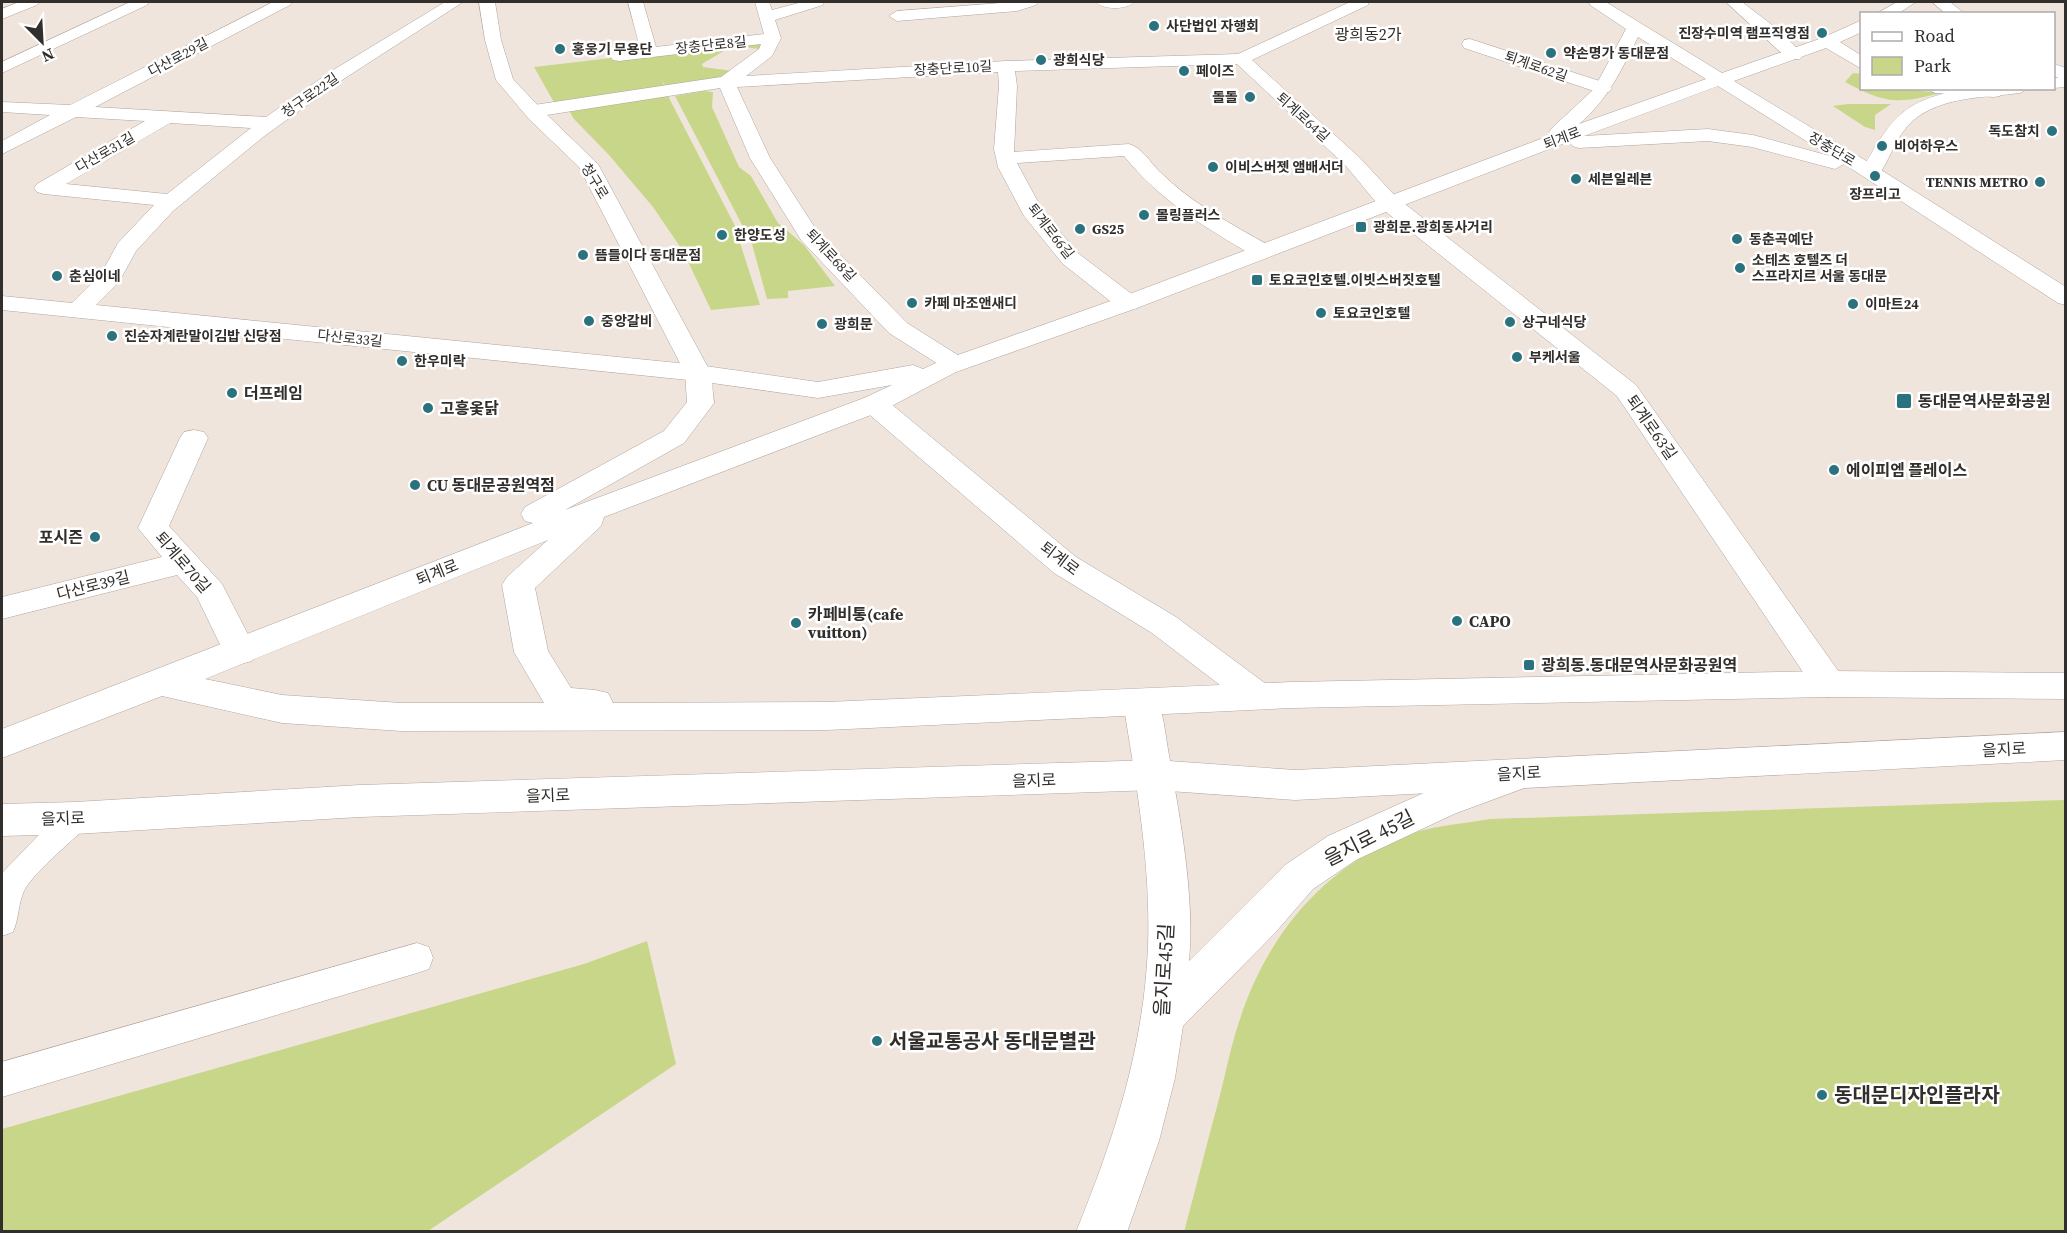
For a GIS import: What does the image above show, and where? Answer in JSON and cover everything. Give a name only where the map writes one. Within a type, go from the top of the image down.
[{"type":"street","points":[[2,14],[31,2]]},
{"type":"street","points":[[2,68],[141,2]]},
{"type":"street","name":"다산로29길","points":[[71,111],[284,2]]},
{"type":"street","name":"청구로22길","points":[[78,310],[111,277],[126,248],[172,201],[270,123],[336,76],[455,2]]},
{"type":"street","name":"청구로","points":[[487,2],[493,40],[505,80],[588,164],[698,373]]},
{"type":"street","points":[[635,2],[649,52]]},
{"type":"street","points":[[773,38],[764,9],[817,2]]},
{"type":"street","points":[[897,16],[1017,6],[1030,2]]},
{"type":"street","points":[[1105,2],[1126,2]]},
{"type":"street","name":"장충단로10길","points":[[534,111],[726,82],[867,72],[1240,59],[1362,2]]},
{"type":"street","name":"장충단로","points":[[1596,2],[1871,172],[2066,298]]},
{"type":"street","points":[[1733,2],[1770,31],[1794,55]]},
{"type":"street","points":[[1888,12],[1908,2]]},
{"type":"street","points":[[1940,2],[1955,12]]},
{"type":"street","name":"퇴계로","points":[[2,744],[162,683],[604,506],[874,404],[951,366],[1128,303],[1388,202],[1645,106],[1794,55],[1860,26]]},
{"type":"street","points":[[1547,144],[1592,103],[1612,73],[1618,57],[1635,28]]},
{"type":"street","name":"장충단로8길","points":[[619,56],[773,38]]},
{"type":"street","name":"장충단로8길","points":[[726,82],[766,52],[773,38]]},
{"type":"street","points":[[1828,42],[1860,63]]},
{"type":"street","name":"퇴계로62길","points":[[1470,44],[1603,88]]},
{"type":"street","name":"퇴계로64길","points":[[1240,59],[1353,162],[1388,202]]},
{"type":"street","name":"퇴계로66길","points":[[1006,66],[1008,87],[1004,149],[1008,167],[1035,216],[1071,259],[1128,303]]},
{"type":"street","name":"퇴계로68길","points":[[726,82],[760,158],[809,235],[898,327],[951,366]]},
{"type":"street","points":[[1964,90],[1994,92]]},
{"type":"street","points":[[1547,144],[1708,135],[1753,141],[1871,172],[1894,131],[1907,116],[1937,101],[2007,90]]},
{"type":"street","name":"다산로31길","points":[[2,107],[270,123]]},
{"type":"street","points":[[2,148],[71,111]]},
{"type":"street","name":"다산로31길","points":[[166,117],[44,188],[172,201]]},
{"type":"street","points":[[1007,158],[1130,150],[1144,171],[1198,215],[1262,251]]},
{"type":"street","name":"퇴계로63길","points":[[1388,202],[1627,391],[1829,684]]},
{"type":"street","name":"다산로33길","points":[[2,303],[698,373],[818,390],[951,366]]},
{"type":"street","points":[[412,582],[674,437],[701,403],[698,373]]},
{"type":"street","name":"퇴계로","points":[[874,404],[1065,565],[1164,625],[1258,696]]},
{"type":"street","name":"퇴계로70길","points":[[194,438],[153,528],[211,592],[240,652]]},
{"type":"street","points":[[604,506],[518,585],[531,652],[561,701],[826,716]]},
{"type":"street","name":"다산로39길","points":[[2,608],[185,562]]},
{"type":"street","points":[[162,683],[282,709],[401,717],[826,716],[1258,696],[1829,684],[2066,686]]},
{"type":"street","name":"을지로45길","points":[[1101,1232],[1114,1202],[1145,1107],[1163,1016],[1169,938],[1155,775],[1141,702]]},
{"type":"street","name":"을지로","points":[[2,820],[75,818],[360,801],[1155,775],[1295,785],[2066,746]]},
{"type":"street","name":"을지로 45길","points":[[1163,1016],[1259,921],[1299,877],[1342,848],[1440,803],[1521,773]]},
{"type":"lane","points":[[2,922],[9,887],[21,871],[75,818]]},
{"type":"lane","points":[[2,1080],[417,958]]},
{"type":"green space","points":[[766,40],[760,49],[732,46],[702,64],[703,67],[733,71],[722,81],[666,89],[662,79],[665,90],[556,106],[534,67]]},
{"type":"green space","points":[[1853,73],[1860,74],[1860,90],[1845,82]]},
{"type":"green space","points":[[1861,90],[1913,90],[1941,93],[1902,100],[1871,95]]},
{"type":"green space","points":[[704,91],[713,92],[712,107],[739,167],[751,176],[778,223],[804,245],[835,286],[788,291],[788,298],[767,299],[752,244],[675,96]]},
{"type":"green space","points":[[667,94],[734,224],[760,305],[711,310],[683,251],[653,207],[609,155],[574,119],[568,109]]},
{"type":"green space","points":[[1891,104],[1875,115],[1875,130],[1865,127],[1833,106]]},
{"type":"green space","points":[[2065,800],[2065,1231],[1184,1232],[1237,1029],[1251,989],[1281,935],[1300,910],[1346,868],[1372,851],[1401,837],[1423,830],[1490,819]]},
{"type":"green space","points":[[647,941],[676,1064],[428,1231],[2,1231],[2,1129],[584,964]]},
{"type":"place","name":"사단법인 자행회","points":[[1154,26]]},
{"type":"place","name":"진장수미역 램프직영점","points":[[1822,33]]},
{"type":"place","name":"홍웅기 무용단","points":[[560,49]]},
{"type":"place","name":"약손명가 동대문점","points":[[1551,53]]},
{"type":"place","name":"광희식당","points":[[1041,60]]},
{"type":"place","name":"페이즈","points":[[1184,71]]},
{"type":"place","name":"돌돌","points":[[1250,97]]},
{"type":"place","name":"독도참치","points":[[2052,131]]},
{"type":"place","name":"비어하우스","points":[[1882,146]]},
{"type":"place","name":"이비스버젯 앰배서더","points":[[1213,167]]},
{"type":"place","name":"장프리고","points":[[1875,176]]},
{"type":"place","name":"세븐일레븐","points":[[1576,179]]},
{"type":"place","name":"TENNIS METRO","points":[[2040,182]]},
{"type":"place","name":"볼링플러스","points":[[1144,215]]},
{"type":"place","name":"광희문.광희동사거리","points":[[1361,227]]},
{"type":"place","name":"GS25","points":[[1080,229]]},
{"type":"place","name":"한양도성","points":[[722,235]]},
{"type":"place","name":"동춘곡예단","points":[[1737,239]]},
{"type":"place","name":"뜸들이다 동대문점","points":[[583,255]]},
{"type":"place","name":"소테츠 호텔즈 더 스프라지르 서울 동대문","points":[[1740,268]]},
{"type":"place","name":"춘심이네","points":[[57,276]]},
{"type":"place","name":"토요코인호텔.이빗스버짓호텔","points":[[1257,280]]},
{"type":"place","name":"카페 마조앤새디","points":[[912,303]]},
{"type":"place","name":"이마트24","points":[[1853,304]]},
{"type":"place","name":"토요코인호텔","points":[[1321,313]]},
{"type":"place","name":"중앙갈비","points":[[589,321]]},
{"type":"place","name":"상구네식당","points":[[1510,322]]},
{"type":"place","name":"광희문","points":[[822,324]]},
{"type":"place","name":"진순자계란말이김밥 신당점","points":[[112,336]]},
{"type":"place","name":"부케서울","points":[[1517,357]]},
{"type":"place","name":"한우미락","points":[[402,361]]},
{"type":"place","name":"더프레임","points":[[232,393]]},
{"type":"place","name":"동대문역사문화공원","points":[[1904,401]]},
{"type":"place","name":"고흥옻닭","points":[[428,408]]},
{"type":"place","name":"에이피엠 플레이스","points":[[1834,470]]},
{"type":"place","name":"CU 동대문공원역점","points":[[415,485]]},
{"type":"place","name":"포시즌","points":[[95,537]]},
{"type":"place","name":"CAPO","points":[[1457,621]]},
{"type":"place","name":"카페비통(cafe vuitton)","points":[[796,623]]},
{"type":"place","name":"광희동.동대문역사문화공원역","points":[[1529,665]]},
{"type":"place","name":"서울교통공사 동대문별관","points":[[877,1041]]},
{"type":"place","name":"동대문디자인플라자","points":[[1822,1095]]},
{"type":"district","name":"광희동2가","points":[[1368,34]]}]
